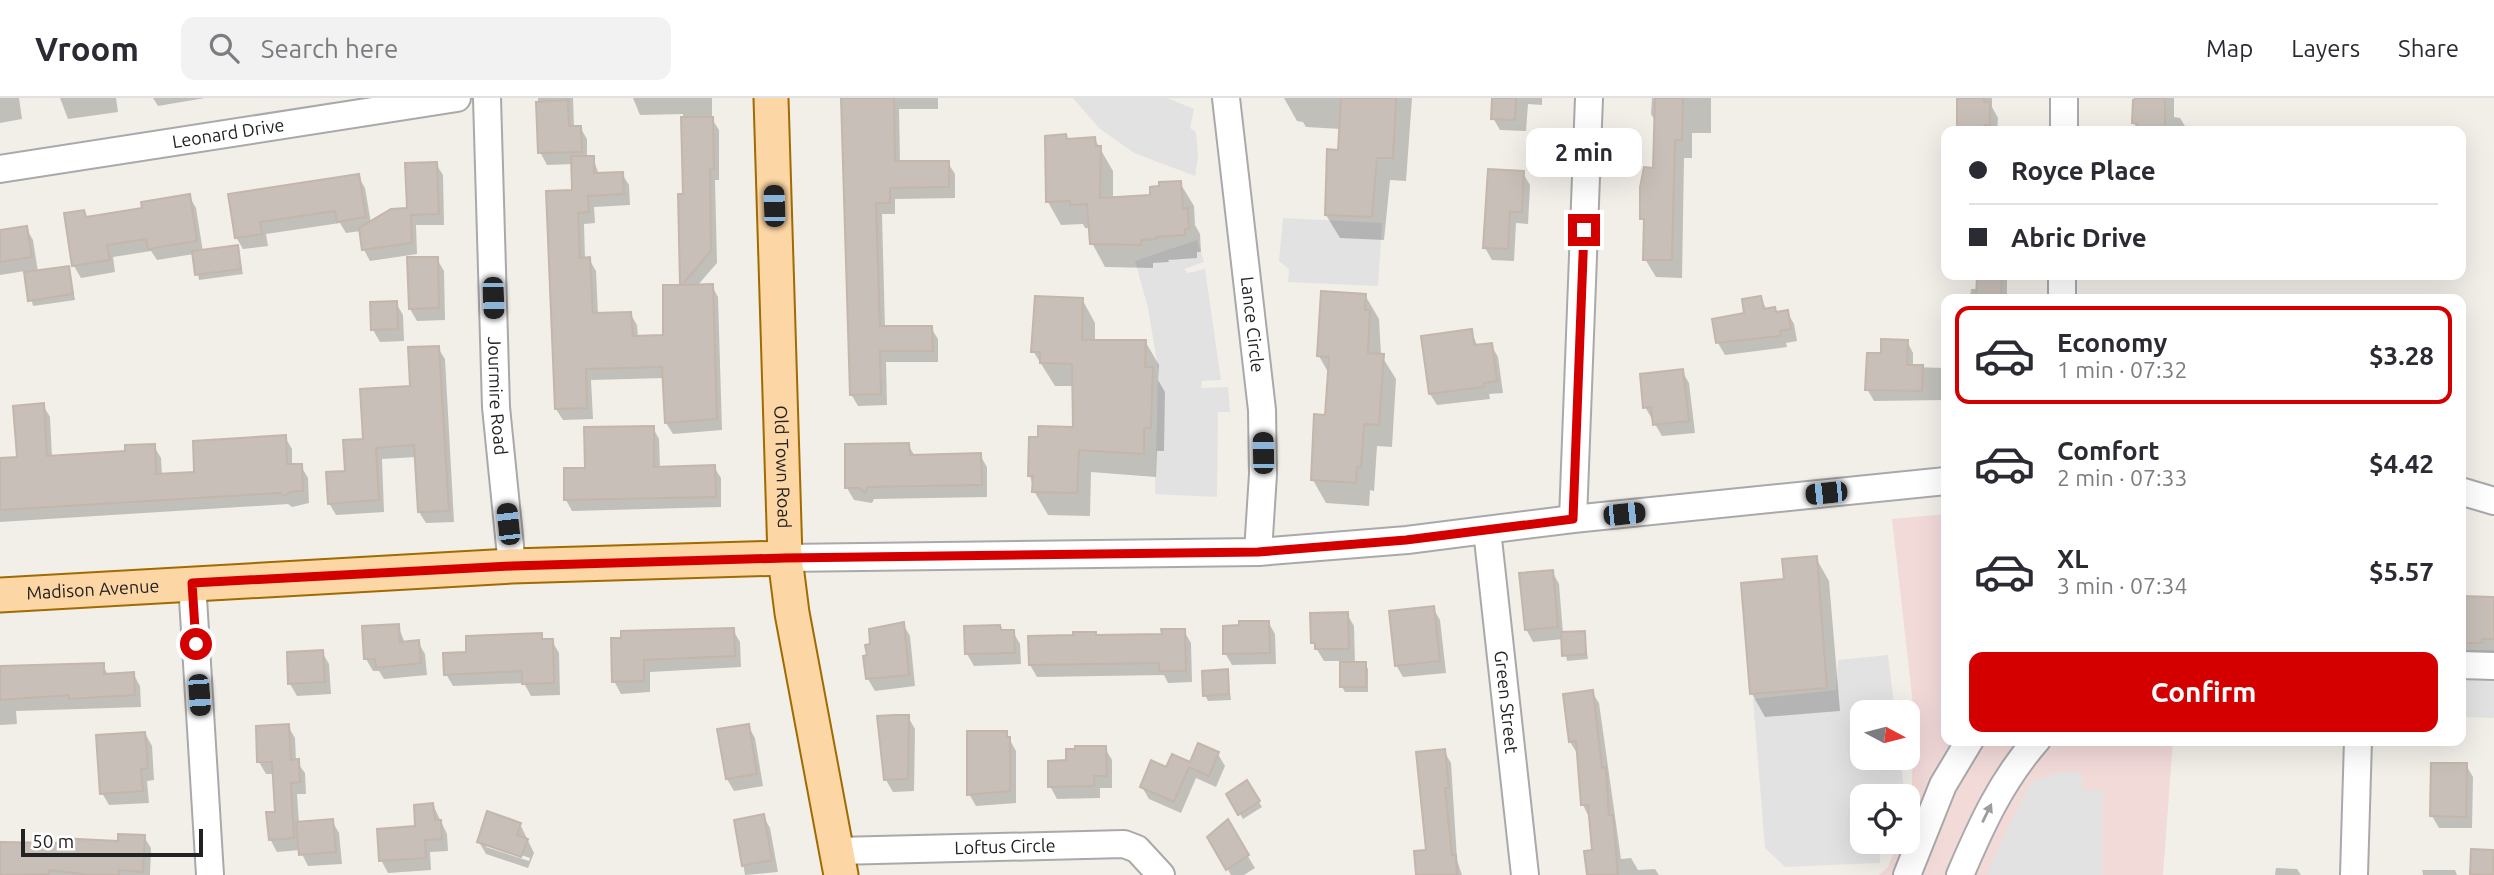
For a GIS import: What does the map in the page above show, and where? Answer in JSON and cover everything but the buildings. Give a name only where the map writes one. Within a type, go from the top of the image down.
[{"type":"main road","name":"Old Town Road","points":[[771,98],[785,558],[839,863]]},
{"type":"main road","name":"Madison Avenue","points":[[0,595],[512,566],[785,558]]},
{"type":"street","name":"Leonard Drive","points":[[0,169],[457,98]]},
{"type":"street","name":"Jourmire Road","points":[[487,98],[496,407],[512,566]]},
{"type":"street","name":"Lance Circle","points":[[1226,98],[1262,410],[1263,474],[1258,552]]},
{"type":"street","points":[[1573,519],[1589,98]]},
{"type":"street","points":[[2064,98],[2064,126]]},
{"type":"street","name":"Madison Avenue","points":[[785,558],[1258,552],[1941,481]]},
{"type":"street","points":[[1914,484],[1941,491]]},
{"type":"street","points":[[2466,493],[2494,501]]},
{"type":"street","name":"Green Street","points":[[1488,530],[1525,875]]},
{"type":"street","points":[[192,583],[210,875]]},
{"type":"street","points":[[2466,665],[2494,666]]},
{"type":"street","points":[[2466,683],[2494,683]]},
{"type":"street","points":[[1907,875],[1943,785],[1966,746]]},
{"type":"street","points":[[1960,875],[1989,808],[2012,769],[2032,746]]},
{"type":"street","points":[[2354,875],[2358,746]]},
{"type":"street","name":"Loftus Circle","points":[[839,863],[1124,844],[1137,849],[1161,875]]},
{"type":"shaded area","points":[[1073,98],[1167,98],[1194,109],[1190,128],[1196,132],[1198,157],[1195,176],[1134,153],[1099,128]]},
{"type":"shaded area","points":[[1283,218],[1382,223],[1378,286],[1288,282],[1289,269],[1279,261]]},
{"type":"shaded area","points":[[1197,240],[1204,262],[1184,269],[1188,273],[1205,269],[1221,380],[1202,381],[1201,388],[1228,387],[1230,412],[1218,412],[1217,497],[1155,494],[1158,368],[1148,308],[1135,261]]},
{"type":"shaded area","points":[[1941,514],[1941,746],[2173,746],[2163,875],[1879,875],[1888,867],[1893,854],[1920,854],[1920,784],[1912,784],[1912,770],[1920,770],[1920,700],[1912,700],[1892,519]]},
{"type":"shaded area","points":[[2466,650],[2494,650],[2494,718],[2466,717]]},
{"type":"shaded area","points":[[1888,655],[1894,700],[1850,700],[1850,770],[1902,770],[1903,784],[1850,784],[1850,854],[1880,854],[1880,863],[1785,867],[1765,848],[1753,699],[1836,690],[1838,660]]},
{"type":"shaded area","points":[[2059,772],[2081,772],[2083,790],[2103,790],[2103,875],[1987,875],[2031,783]]},
{"type":"route","points":[[196,644],[192,583],[512,566],[785,558],[1258,552],[1406,540],[1573,519],[1584,230]]}]
